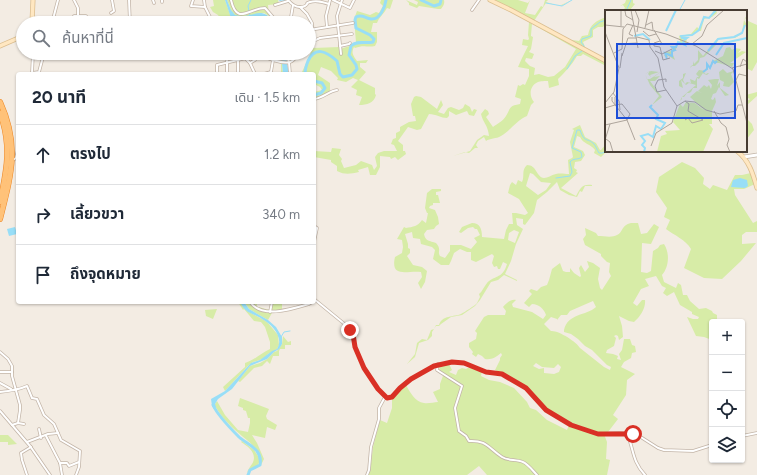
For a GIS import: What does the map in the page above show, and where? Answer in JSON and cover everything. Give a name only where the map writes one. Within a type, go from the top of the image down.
[{"type":"highway","points":[[0,102],[10,129],[12,146],[12,161],[9,182],[0,219]]},
{"type":"highway","points":[[0,113],[6,136],[8,158],[6,177],[0,202]]},
{"type":"main road","points":[[32,16],[33,0]]},
{"type":"main road","points":[[490,0],[605,60]]},
{"type":"main road","points":[[0,46],[16,39]]},
{"type":"main road","points":[[738,152],[744,157],[750,168],[757,188]]},
{"type":"street","points":[[54,16],[58,0]]},
{"type":"street","points":[[74,0],[78,8],[78,16]]},
{"type":"street","points":[[111,13],[114,11],[112,0]]},
{"type":"street","points":[[129,0],[130,16]]},
{"type":"street","points":[[193,0],[193,7],[205,7]]},
{"type":"street","points":[[204,0],[205,7],[210,16]]},
{"type":"street","points":[[231,0],[234,11],[241,14],[265,8],[272,16]]},
{"type":"street","points":[[275,5],[288,0],[293,5],[300,7],[308,16]]},
{"type":"street","points":[[327,27],[326,18],[329,4],[332,0],[350,8],[354,0]]},
{"type":"street","points":[[341,54],[337,16],[342,0]]},
{"type":"street","points":[[472,10],[479,0]]},
{"type":"street","points":[[300,7],[314,1],[329,4]]},
{"type":"street","points":[[291,16],[293,5]]},
{"type":"street","points":[[74,16],[86,16]]},
{"type":"street","points":[[316,29],[353,23]]},
{"type":"street","points":[[316,40],[352,34]]},
{"type":"street","points":[[340,46],[350,43]]},
{"type":"street","points":[[32,72],[33,60]]},
{"type":"street","points":[[39,72],[42,60]]},
{"type":"street","points":[[217,72],[217,65],[228,61],[238,60],[238,72]]},
{"type":"street","points":[[248,60],[254,72]]},
{"type":"street","points":[[250,63],[255,60]]},
{"type":"street","points":[[272,72],[273,60],[289,62],[293,60]]},
{"type":"street","points":[[227,72],[228,61]]},
{"type":"street","points":[[289,62],[290,72]]},
{"type":"street","points":[[316,98],[337,90]]},
{"type":"street","points":[[744,157],[757,155]]},
{"type":"street","points":[[12,161],[16,158]]},
{"type":"street","points":[[316,301],[347,326],[352,332],[355,347],[364,368],[378,389],[387,398],[392,397],[411,379],[438,364],[452,362],[464,363],[486,372],[502,374],[526,388],[546,410],[571,425],[598,434],[627,433],[638,435],[656,447],[664,450],[693,451],[709,446]]},
{"type":"street","points":[[252,304],[255,308],[270,312],[280,312],[309,304]]},
{"type":"street","points":[[270,312],[272,304]]},
{"type":"street","points":[[0,352],[12,366],[20,410],[18,422]]},
{"type":"street","points":[[438,364],[436,370],[462,386],[455,408],[459,431],[466,436],[469,441],[477,440],[486,443],[502,457],[523,462],[537,475]]},
{"type":"street","points":[[0,372],[12,372]]},
{"type":"street","points":[[0,383],[11,389],[17,390],[27,386],[32,398],[37,399],[44,415],[54,424],[63,441],[80,451],[79,467],[76,475]]},
{"type":"street","points":[[0,392],[11,389]]},
{"type":"street","points":[[366,475],[369,470],[372,447],[379,419],[379,410],[385,397]]},
{"type":"street","points":[[0,411],[31,447],[50,475]]},
{"type":"street","points":[[11,425],[18,422],[24,424]]},
{"type":"street","points":[[39,429],[41,438]]},
{"type":"street","points":[[27,442],[52,433],[58,433]]},
{"type":"street","points":[[627,433],[631,441],[635,461],[646,475]]},
{"type":"street","points":[[745,435],[757,433]]},
{"type":"street","points":[[46,436],[60,463],[62,475]]},
{"type":"street","points":[[27,475],[21,453],[31,447]]},
{"type":"street","points":[[60,463],[67,463],[69,466],[79,462]]},
{"type":"green space","points":[[213,0],[225,0],[231,16],[219,16],[213,12],[210,7],[214,6]]},
{"type":"green space","points":[[227,0],[278,0],[279,4],[268,5],[269,16],[264,13],[236,16],[232,13]]},
{"type":"green space","points":[[381,0],[393,0],[390,9],[387,8],[377,23],[373,23],[371,32],[377,32],[377,42],[375,46],[354,47],[353,51],[357,61],[368,60],[366,63],[360,63],[360,67],[366,72],[359,80],[375,88],[376,95],[374,100],[367,104],[359,105],[362,97],[356,95],[357,90],[351,87],[358,80],[353,78],[346,82],[337,80],[338,78],[331,71],[321,67],[318,75],[330,83],[330,93],[316,100],[316,92],[322,90],[316,85],[316,72],[302,72],[308,60],[316,60],[316,48],[340,47],[340,49],[353,45],[356,42],[354,19],[357,11],[370,15],[376,12],[379,13],[383,6],[380,3]]},
{"type":"green space","points":[[406,0],[417,5],[418,2],[414,0],[444,0],[444,5],[441,9],[419,6],[417,8],[409,5]]},
{"type":"green space","points":[[492,0],[518,0],[528,3],[530,0],[525,13],[535,15],[541,6],[543,7],[545,0],[548,0],[546,2],[555,5],[546,3],[534,21]]},
{"type":"green space","points":[[626,0],[633,0],[633,3],[635,4],[630,10],[623,10],[625,8],[623,5],[620,6],[625,3]]},
{"type":"green space","points":[[605,17],[605,24],[603,27],[598,27],[593,30],[593,37],[583,42],[585,47],[572,40],[579,41],[582,36],[588,35],[590,28],[599,20]]},
{"type":"green space","points":[[747,20],[757,25],[757,62],[752,71],[747,68]]},
{"type":"green space","points":[[529,22],[532,24],[531,36],[533,37],[529,52],[534,54],[532,59],[526,58],[525,61],[530,66],[535,68],[534,75],[539,74],[548,77],[554,76],[565,67],[576,49],[536,26],[537,25],[605,61],[605,65],[583,54],[581,56],[577,56],[573,63],[558,79],[559,85],[549,88],[548,81],[538,82],[535,84],[531,89],[532,100],[534,102],[531,105],[527,116],[497,138],[486,141],[484,137],[478,141],[476,145],[478,148],[475,148],[469,153],[466,152],[470,151],[477,140],[484,135],[489,136],[488,129],[481,114],[485,109],[489,114],[486,117],[493,127],[505,118],[509,109],[520,104],[521,99],[515,97],[518,85],[525,85],[529,76],[529,69],[518,67],[528,46],[522,45],[523,39],[529,39]]},
{"type":"green space","points":[[281,60],[282,60],[283,72],[281,72]]},
{"type":"green space","points":[[757,92],[757,96],[747,105],[747,101],[750,99],[747,98],[747,95]]},
{"type":"green space","points":[[414,97],[421,97],[437,109],[441,100],[443,105],[438,112],[444,114],[448,108],[451,107],[459,110],[463,108],[465,104],[470,107],[472,112],[474,109],[477,110],[474,116],[469,115],[467,111],[456,115],[449,111],[449,116],[447,118],[429,114],[421,129],[417,130],[408,127],[398,141],[403,145],[403,151],[405,151],[406,154],[398,160],[395,157],[391,159],[390,157],[380,156],[380,167],[376,175],[370,175],[368,167],[358,170],[359,172],[345,174],[337,171],[337,166],[331,162],[331,160],[316,157],[316,151],[331,152],[332,148],[341,149],[339,155],[342,159],[341,161],[344,168],[356,165],[361,161],[372,165],[374,170],[377,166],[375,157],[378,153],[384,151],[397,151],[394,145],[391,144],[393,139],[396,138],[396,133],[400,131],[400,127],[409,122],[416,121],[415,116],[413,116],[411,104]]},
{"type":"green space","points":[[747,119],[752,124],[754,130],[747,139]]},
{"type":"green space","points":[[580,125],[585,137],[596,143],[600,150],[605,145],[606,152],[601,157],[594,153],[595,150],[593,148],[577,136],[574,147],[583,151],[585,155],[581,161],[575,162],[574,168],[578,173],[561,188],[576,196],[583,186],[592,185],[592,186],[585,186],[577,197],[560,190],[557,182],[537,200],[534,213],[525,225],[523,224],[523,219],[516,218],[517,225],[523,229],[505,274],[517,281],[504,275],[498,280],[491,282],[475,306],[462,315],[451,317],[439,326],[436,326],[434,329],[436,325],[439,325],[443,319],[461,314],[476,304],[480,297],[479,294],[486,284],[502,274],[507,264],[503,262],[500,269],[498,269],[497,266],[494,267],[492,263],[494,256],[492,254],[476,262],[471,260],[471,252],[460,249],[454,253],[449,265],[441,265],[433,259],[435,250],[432,247],[421,244],[420,239],[413,238],[412,232],[405,234],[408,248],[410,249],[410,253],[407,256],[413,265],[422,267],[427,271],[425,282],[421,289],[418,283],[422,277],[421,272],[398,271],[394,264],[395,257],[402,253],[403,247],[402,240],[397,239],[404,227],[415,226],[422,220],[426,223],[428,213],[425,208],[427,193],[432,189],[441,189],[441,191],[436,192],[440,203],[433,203],[433,205],[429,208],[435,210],[439,224],[434,229],[427,230],[424,234],[427,239],[436,243],[439,247],[440,256],[445,258],[450,251],[450,245],[461,245],[471,249],[477,242],[474,238],[480,235],[477,229],[473,227],[468,228],[461,233],[459,232],[462,227],[472,223],[477,224],[480,227],[482,237],[504,239],[509,224],[513,224],[512,213],[525,215],[528,213],[519,199],[508,193],[512,182],[516,185],[518,180],[522,182],[524,169],[527,165],[533,167],[539,176],[544,178],[554,174],[569,174],[568,160],[573,157],[570,142],[574,130],[572,129]],"holes":[[[530,173],[541,182],[551,183],[546,190],[538,195],[526,186]],[[514,230],[519,232],[515,243],[508,240],[509,233]]]},
{"type":"green space","points":[[682,162],[695,168],[704,178],[703,184],[710,189],[713,185],[727,190],[735,175],[751,173],[755,184],[744,189],[734,189],[735,195],[753,223],[757,221],[757,232],[746,232],[742,235],[742,244],[756,243],[741,261],[722,279],[704,278],[684,268],[691,249],[683,240],[666,229],[670,220],[664,217],[667,208],[656,192],[659,177]]},
{"type":"green space","points":[[638,223],[641,234],[647,233],[654,224],[659,227],[651,244],[642,243],[641,272],[647,273],[651,271],[653,251],[660,245],[664,244],[668,260],[662,275],[664,282],[676,288],[678,283],[681,285],[683,295],[687,295],[690,301],[699,309],[706,308],[712,311],[717,315],[717,319],[709,319],[709,339],[696,336],[687,317],[698,319],[699,317],[692,314],[692,312],[680,305],[674,292],[667,296],[663,293],[666,288],[662,286],[656,276],[645,279],[649,286],[641,289],[633,303],[637,306],[642,300],[645,300],[645,306],[642,312],[634,322],[619,316],[623,337],[619,340],[618,336],[614,336],[616,338],[614,346],[607,350],[606,353],[618,356],[617,359],[621,360],[619,354],[622,350],[624,339],[630,339],[632,345],[635,346],[636,352],[632,353],[631,358],[624,362],[621,367],[635,374],[627,380],[626,395],[613,415],[618,419],[608,432],[598,433],[565,420],[547,409],[529,389],[521,383],[495,370],[502,355],[501,353],[490,359],[485,359],[478,354],[476,357],[472,354],[473,352],[469,347],[469,343],[476,339],[477,333],[475,331],[484,317],[488,315],[505,315],[506,311],[503,307],[512,300],[516,300],[512,304],[513,307],[532,312],[543,319],[546,315],[541,307],[532,304],[529,307],[524,303],[532,294],[529,291],[531,289],[537,291],[541,287],[547,285],[552,269],[560,263],[563,271],[570,272],[570,268],[580,277],[579,268],[581,265],[585,272],[589,267],[587,261],[593,263],[600,268],[598,279],[602,290],[611,276],[609,272],[610,263],[601,256],[601,254],[585,245],[583,239],[586,235],[585,228],[596,233],[598,236],[608,237],[619,234],[625,225]],"holes":[[[593,301],[596,307],[569,320],[566,324],[564,332],[571,334],[592,350],[611,367],[610,370],[604,367],[571,340],[558,332],[551,331],[544,324],[551,317],[557,320],[561,315],[567,315],[570,311]],[[536,363],[542,367],[554,368],[558,364],[561,367],[559,372],[554,374],[544,373],[544,368],[539,369],[533,366]]]},
{"type":"green space","points":[[239,304],[242,304],[249,312],[268,323],[278,335],[279,345],[277,349],[264,358],[253,362],[248,366],[225,391],[223,387],[245,367],[245,363],[270,349],[270,342],[265,327],[261,322],[254,321],[244,309],[243,310]]},
{"type":"green space","points":[[245,304],[257,304],[257,308],[259,307],[269,310],[270,304],[282,304],[282,311],[272,313],[268,320],[249,309]]},
{"type":"green space","points":[[217,309],[213,319],[206,316],[205,310]]},
{"type":"green space","points":[[434,329],[432,336],[428,340],[419,343],[415,357],[407,364],[415,354],[417,343],[422,339],[427,340],[431,330]]},
{"type":"green space","points":[[283,336],[288,342],[291,341],[291,345],[285,345],[285,349],[280,349],[279,356],[273,356],[270,364],[267,361],[262,366],[254,368],[240,382],[238,381],[250,366],[260,363],[277,351],[282,344]]},
{"type":"green space","points":[[449,364],[452,370],[449,372],[456,375],[458,370],[470,367],[482,371],[481,376],[489,380],[500,382],[514,388],[527,402],[530,408],[536,410],[547,420],[567,430],[569,425],[591,433],[604,434],[607,442],[606,459],[610,460],[607,475],[487,475],[479,466],[467,475],[368,475],[370,472],[373,447],[380,420],[387,423],[392,408],[392,399],[406,385],[418,401],[426,403],[438,402],[433,392],[440,389],[440,384],[444,373],[439,370],[440,366]]},
{"type":"green space","points":[[240,398],[269,409],[266,416],[267,419],[277,425],[275,430],[267,427],[265,438],[252,435],[264,459],[261,465],[261,459],[255,448],[227,422],[215,406],[217,401],[225,415],[238,430],[248,432],[250,418],[248,418],[246,411],[243,410],[243,408],[238,406]]},
{"type":"green space","points":[[0,435],[8,435],[17,444],[8,445],[8,442],[0,442]]},
{"type":"green space","points":[[242,441],[254,450],[260,459],[258,466],[250,469],[247,473],[254,460],[254,457],[252,451],[241,442]]},
{"type":"water","points":[[225,0],[227,0],[235,15],[242,16],[230,16]]},
{"type":"water","points":[[256,13],[268,16],[247,16]]},
{"type":"water","points":[[282,60],[286,60],[289,72],[283,72]]},
{"type":"water","points":[[740,178],[747,180],[748,186],[745,188],[731,187],[733,180]]},
{"type":"water","points":[[15,227],[16,234],[9,236],[7,229]]},
{"type":"water","points":[[241,304],[245,304],[249,309],[268,320],[276,327],[282,337],[282,344],[279,349],[267,359],[250,366],[232,389],[218,399],[214,409],[211,399],[225,391],[251,363],[260,360],[277,349],[279,345],[278,336],[273,328],[260,318],[248,312]]},
{"type":"waterway","points":[[250,16],[248,6],[251,0]]},
{"type":"waterway","points":[[279,0],[286,0]]},
{"type":"waterway","points":[[316,52],[325,53],[337,61],[340,74],[343,77],[352,75],[357,69],[349,55],[351,46],[356,43],[373,42],[374,39],[370,35],[356,28],[356,17],[362,16],[374,19],[383,9],[386,0]]},
{"type":"waterway","points":[[421,0],[434,6],[440,4],[441,0]]},
{"type":"waterway","points":[[546,3],[562,6],[572,0]]},
{"type":"waterway","points":[[626,10],[631,0]]},
{"type":"waterway","points":[[680,10],[685,0]]},
{"type":"waterway","points":[[584,48],[581,42],[582,39],[591,36],[591,29],[600,22],[605,20]]},
{"type":"waterway","points":[[567,69],[575,56],[582,51]]},
{"type":"waterway","points":[[305,72],[309,60]]},
{"type":"waterway","points":[[316,82],[322,83],[325,88],[321,93],[316,94]]},
{"type":"waterway","points":[[556,178],[570,176],[572,172],[570,162],[582,157],[581,152],[572,148],[577,130],[580,130],[585,139],[594,144],[599,153],[603,153],[605,151]]},
{"type":"waterway","points":[[281,337],[284,332],[290,331]]},
{"type":"waterway","points":[[213,405],[228,426],[257,451],[260,465],[250,470],[248,475]]},
{"type":"route","points":[[350,330],[353,334],[355,347],[364,368],[378,389],[387,398],[392,397],[411,379],[438,364],[452,362],[464,363],[486,372],[502,374],[526,388],[546,410],[571,425],[598,434],[633,434]]}]
